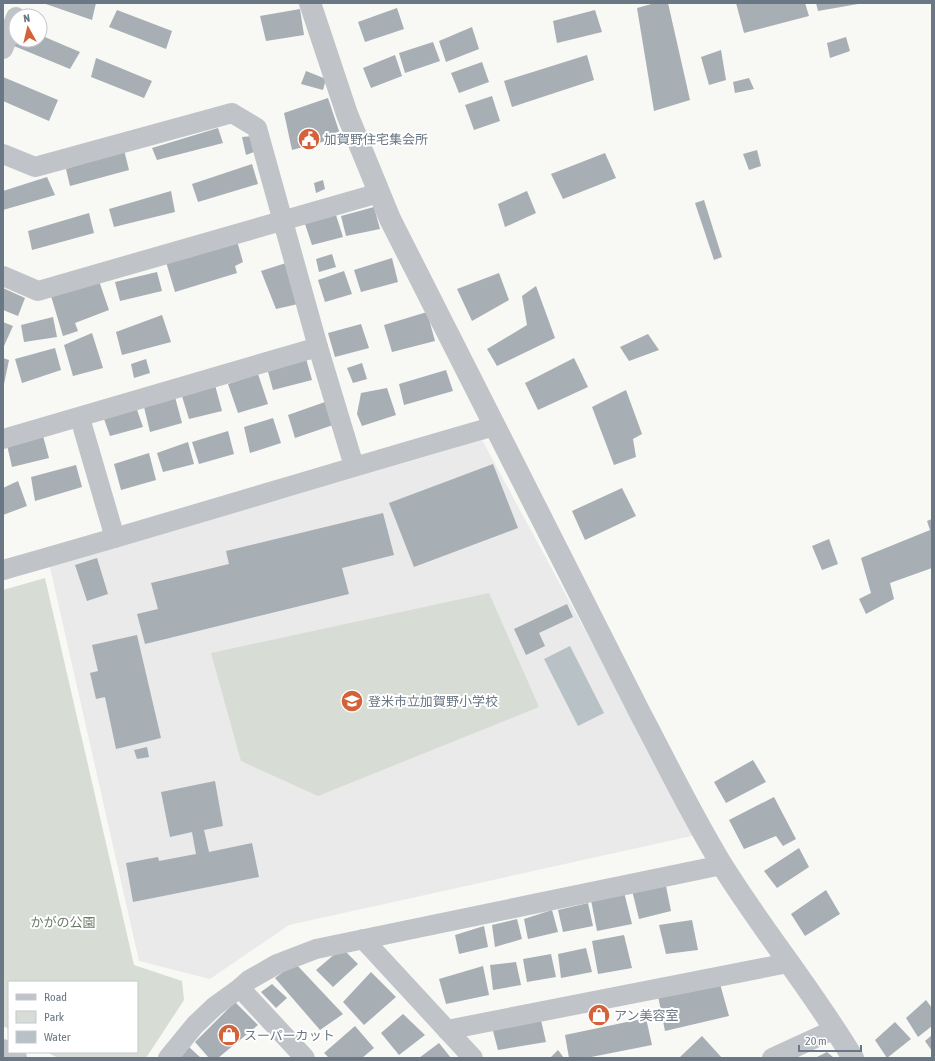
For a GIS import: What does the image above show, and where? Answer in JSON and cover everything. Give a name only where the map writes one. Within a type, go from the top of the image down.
[{"type":"street","points":[[310,3],[347,114],[390,219],[647,726],[722,865],[788,963],[835,1029],[853,1058]]},
{"type":"street","points":[[3,49],[8,36]]},
{"type":"street","points":[[3,154],[35,167],[232,113],[257,128],[318,347],[354,466]]},
{"type":"street","points":[[3,276],[38,291],[379,193]]},
{"type":"street","points":[[3,439],[80,418],[318,347]]},
{"type":"street","points":[[80,418],[115,538]]},
{"type":"street","points":[[3,570],[354,466],[495,426]]},
{"type":"street","points":[[168,1058],[195,1025],[215,1006],[249,980],[277,964],[316,949],[363,938],[722,865]]},
{"type":"street","points":[[363,938],[473,1058]]},
{"type":"street","points":[[447,1030],[788,963]]},
{"type":"street","points":[[240,988],[305,1058]]},
{"type":"street","points":[[772,1058],[835,1029]]},
{"type":"street","points":[[3,1050],[16,1058]]},
{"type":"shaded area","name":"登米市立加賀野小学校","points":[[482,440],[696,835],[289,925],[210,979],[139,961],[50,567]]},
{"type":"green space","name":"かがの公園","points":[[45,578],[134,965],[182,981],[184,1000],[146,1058],[58,1058],[49,1053],[138,1053],[138,981],[8,981],[8,1028],[3,1026],[3,590]]},
{"type":"green space","points":[[489,593],[539,707],[318,796],[241,761],[211,653]]},
{"type":"water","points":[[570,646],[604,713],[578,726],[544,659]]},
{"type":"building","points":[[43,3],[96,3],[92,20]]},
{"type":"building","points":[[655,3],[668,3],[690,100],[654,111],[637,8]]},
{"type":"building","points":[[736,3],[805,3],[809,16],[744,33]]},
{"type":"building","points":[[816,3],[858,3],[858,4],[818,11]]},
{"type":"building","points":[[397,8],[404,29],[365,42],[358,22]]},
{"type":"building","points":[[300,9],[304,35],[266,41],[260,16]]},
{"type":"building","points":[[117,10],[172,31],[166,49],[109,27]]},
{"type":"building","points":[[595,10],[602,32],[557,43],[553,21]]},
{"type":"building","points":[[472,27],[479,49],[446,62],[439,41]]},
{"type":"building","points":[[846,37],[850,51],[830,58],[827,43]]},
{"type":"building","points":[[48,38],[80,52],[70,69],[19,48],[48,48]]},
{"type":"building","points":[[433,42],[440,61],[405,73],[399,53]]},
{"type":"building","points":[[721,50],[726,80],[709,85],[701,57]]},
{"type":"building","points":[[395,55],[402,76],[371,88],[363,68]]},
{"type":"building","points":[[587,55],[594,80],[512,107],[504,81]]},
{"type":"building","points":[[96,58],[152,81],[144,98],[91,77]]},
{"type":"building","points":[[482,62],[489,82],[459,93],[451,73]]},
{"type":"building","points":[[306,71],[326,79],[323,90],[301,84]]},
{"type":"building","points":[[3,77],[58,100],[49,121],[3,101]]},
{"type":"building","points":[[749,78],[754,89],[735,93],[733,82]]},
{"type":"building","points":[[492,96],[500,121],[474,130],[465,105]]},
{"type":"building","points":[[328,98],[341,137],[292,150],[284,113]]},
{"type":"building","points":[[218,128],[223,143],[157,160],[152,148]]},
{"type":"building","points":[[254,136],[257,151],[246,155],[242,137]]},
{"type":"building","points":[[124,150],[129,170],[70,186],[66,169]]},
{"type":"building","points":[[757,150],[761,166],[749,170],[743,154]]},
{"type":"building","points":[[605,153],[616,178],[563,199],[551,174]]},
{"type":"building","points":[[252,164],[258,184],[198,202],[192,184]]},
{"type":"building","points":[[47,177],[55,195],[3,210],[3,191]]},
{"type":"building","points":[[323,180],[325,189],[316,193],[314,183]]},
{"type":"building","points":[[171,191],[175,212],[114,227],[109,209]]},
{"type":"building","points":[[527,191],[536,213],[505,227],[498,204]]},
{"type":"building","points":[[704,200],[722,257],[714,260],[695,203]]},
{"type":"building","points":[[374,207],[380,229],[346,236],[341,216]]},
{"type":"building","points":[[89,213],[94,233],[32,250],[28,231]]},
{"type":"building","points":[[336,215],[343,237],[312,245],[305,224]]},
{"type":"building","points":[[237,241],[243,262],[235,266],[237,273],[175,292],[166,262]]},
{"type":"building","points":[[332,254],[336,267],[319,272],[316,259]]},
{"type":"building","points":[[392,258],[398,282],[361,292],[354,270]]},
{"type":"building","points":[[286,263],[298,304],[276,309],[261,271]]},
{"type":"building","points":[[344,271],[352,294],[325,302],[318,280]]},
{"type":"building","points":[[157,272],[162,291],[120,301],[115,282]]},
{"type":"building","points":[[499,273],[509,300],[472,321],[457,289]]},
{"type":"building","points":[[99,281],[109,310],[75,323],[78,331],[63,336],[51,296]]},
{"type":"building","points":[[536,286],[555,338],[497,366],[487,349],[527,325],[522,296]]},
{"type":"building","points":[[3,288],[25,298],[18,316],[3,310]]},
{"type":"building","points":[[427,312],[435,341],[392,352],[384,325]]},
{"type":"building","points":[[162,315],[171,342],[122,355],[116,332]]},
{"type":"building","points":[[53,317],[57,337],[24,342],[21,325]]},
{"type":"building","points":[[3,322],[13,326],[4,346],[3,346]]},
{"type":"building","points":[[361,324],[369,348],[335,357],[328,333]]},
{"type":"building","points":[[92,333],[103,368],[73,376],[64,345]]},
{"type":"building","points":[[648,334],[659,350],[629,361],[620,347]]},
{"type":"building","points":[[55,348],[61,370],[22,383],[15,359]]},
{"type":"building","points":[[305,355],[312,380],[273,390],[267,368]]},
{"type":"building","points":[[3,358],[9,360],[4,384],[3,384]]},
{"type":"building","points":[[574,358],[588,387],[538,410],[525,383]]},
{"type":"building","points":[[146,359],[150,373],[134,378],[131,364]]},
{"type":"building","points":[[362,363],[367,379],[353,383],[347,368]]},
{"type":"building","points":[[446,370],[453,391],[404,405],[399,384]]},
{"type":"building","points":[[258,374],[268,404],[238,413],[228,384]]},
{"type":"building","points":[[215,385],[222,411],[189,419],[181,393]]},
{"type":"building","points":[[387,388],[396,415],[362,426],[357,414],[361,393]]},
{"type":"building","points":[[626,390],[642,434],[633,439],[636,457],[614,465],[592,407]]},
{"type":"building","points":[[175,397],[182,423],[150,432],[144,407]]},
{"type":"building","points":[[325,402],[333,425],[295,438],[288,415]]},
{"type":"building","points":[[136,407],[143,427],[110,436],[103,416]]},
{"type":"building","points":[[273,418],[281,443],[250,453],[244,427]]},
{"type":"building","points":[[228,431],[234,454],[199,464],[192,442]]},
{"type":"building","points":[[43,436],[49,458],[12,467],[7,445]]},
{"type":"building","points":[[188,442],[194,464],[163,472],[157,453]]},
{"type":"building","points":[[149,453],[156,480],[121,490],[114,464]]},
{"type":"building","points":[[493,464],[518,528],[414,567],[389,503]]},
{"type":"building","points":[[76,465],[82,487],[35,501],[31,477]]},
{"type":"building","points":[[18,481],[27,506],[3,515],[3,488]]},
{"type":"building","points":[[622,488],[636,516],[585,540],[572,511]]},
{"type":"building","points":[[383,513],[394,555],[342,568],[349,594],[145,644],[137,614],[158,609],[151,583],[229,564],[226,551]]},
{"type":"building","points":[[932,519],[932,568],[890,583],[894,599],[866,614],[859,599],[871,593],[861,558],[930,530],[927,521]]},
{"type":"building","points":[[829,539],[838,564],[822,570],[812,546]]},
{"type":"building","points":[[97,558],[108,594],[87,601],[75,565]]},
{"type":"building","points":[[567,604],[573,617],[539,633],[545,646],[526,655],[514,629]]},
{"type":"building","points":[[137,635],[161,738],[116,749],[105,697],[96,699],[90,673],[98,671],[92,645]]},
{"type":"building","points":[[147,747],[149,757],[137,759],[134,750]]},
{"type":"building","points":[[753,760],[766,782],[726,803],[714,782]]},
{"type":"building","points":[[215,781],[223,826],[204,830],[209,852],[252,843],[259,877],[133,902],[126,863],[158,857],[159,861],[196,854],[192,832],[170,837],[161,792]]},
{"type":"building","points":[[774,797],[796,839],[783,846],[776,836],[744,849],[729,820]]},
{"type":"building","points":[[799,848],[809,867],[777,888],[764,871]]},
{"type":"building","points":[[665,881],[671,911],[639,919],[632,890]]},
{"type":"building","points":[[826,890],[840,914],[805,936],[791,914]]},
{"type":"building","points":[[624,892],[632,924],[597,931],[591,900]]},
{"type":"building","points":[[588,903],[593,926],[563,932],[558,910]]},
{"type":"building","points":[[552,910],[558,932],[528,939],[524,919]]},
{"type":"building","points":[[517,919],[522,939],[495,947],[492,925]]},
{"type":"building","points":[[692,920],[698,950],[666,954],[659,925]]},
{"type":"building","points":[[484,926],[488,947],[459,954],[455,935]]},
{"type":"building","points":[[624,935],[632,968],[598,974],[592,941]]},
{"type":"building","points":[[342,948],[358,964],[333,987],[316,970]]},
{"type":"building","points":[[586,948],[592,972],[561,978],[558,954]]},
{"type":"building","points":[[551,954],[556,977],[527,982],[523,959]]},
{"type":"building","points":[[516,962],[521,985],[493,990],[490,965]]},
{"type":"building","points":[[295,963],[343,1014],[320,1030],[275,978]]},
{"type":"building","points":[[483,966],[489,995],[446,1004],[439,979]]},
{"type":"building","points":[[371,972],[396,997],[364,1025],[343,1002]]},
{"type":"building","points":[[272,984],[287,998],[276,1008],[261,992]]},
{"type":"building","points":[[720,984],[729,1016],[665,1031],[658,996]]},
{"type":"building","points":[[926,1000],[932,1008],[932,1026],[918,1037],[906,1018]]},
{"type":"building","points":[[235,1002],[258,1025],[218,1058],[209,1058],[195,1042]]},
{"type":"building","points":[[403,1014],[425,1035],[399,1055],[381,1033]]},
{"type":"building","points":[[540,1016],[546,1042],[498,1050],[492,1027]]},
{"type":"building","points":[[646,1018],[652,1045],[586,1058],[569,1058],[565,1035]]},
{"type":"building","points":[[895,1022],[911,1039],[887,1058],[875,1040]]},
{"type":"building","points":[[355,1026],[374,1048],[362,1058],[329,1058],[324,1053]]},
{"type":"building","points":[[932,1035],[932,1051],[925,1041]]},
{"type":"building","points":[[702,1036],[722,1058],[679,1058]]},
{"type":"building","points":[[439,1043],[451,1058],[419,1058]]},
{"type":"building","points":[[189,1047],[201,1058],[180,1058]]},
{"type":"building","points":[[558,1050],[564,1058],[550,1058]]},
{"type":"building","points":[[827,1052],[834,1058],[815,1058]]},
{"type":"place","name":"加賀野住宅集会所","points":[[309,139]]},
{"type":"place","name":"登米市立加賀野小学校","points":[[352,701]]},
{"type":"place","name":"アン美容室","points":[[599,1015]]},
{"type":"place","name":"スーパーカット","points":[[229,1035]]}]
